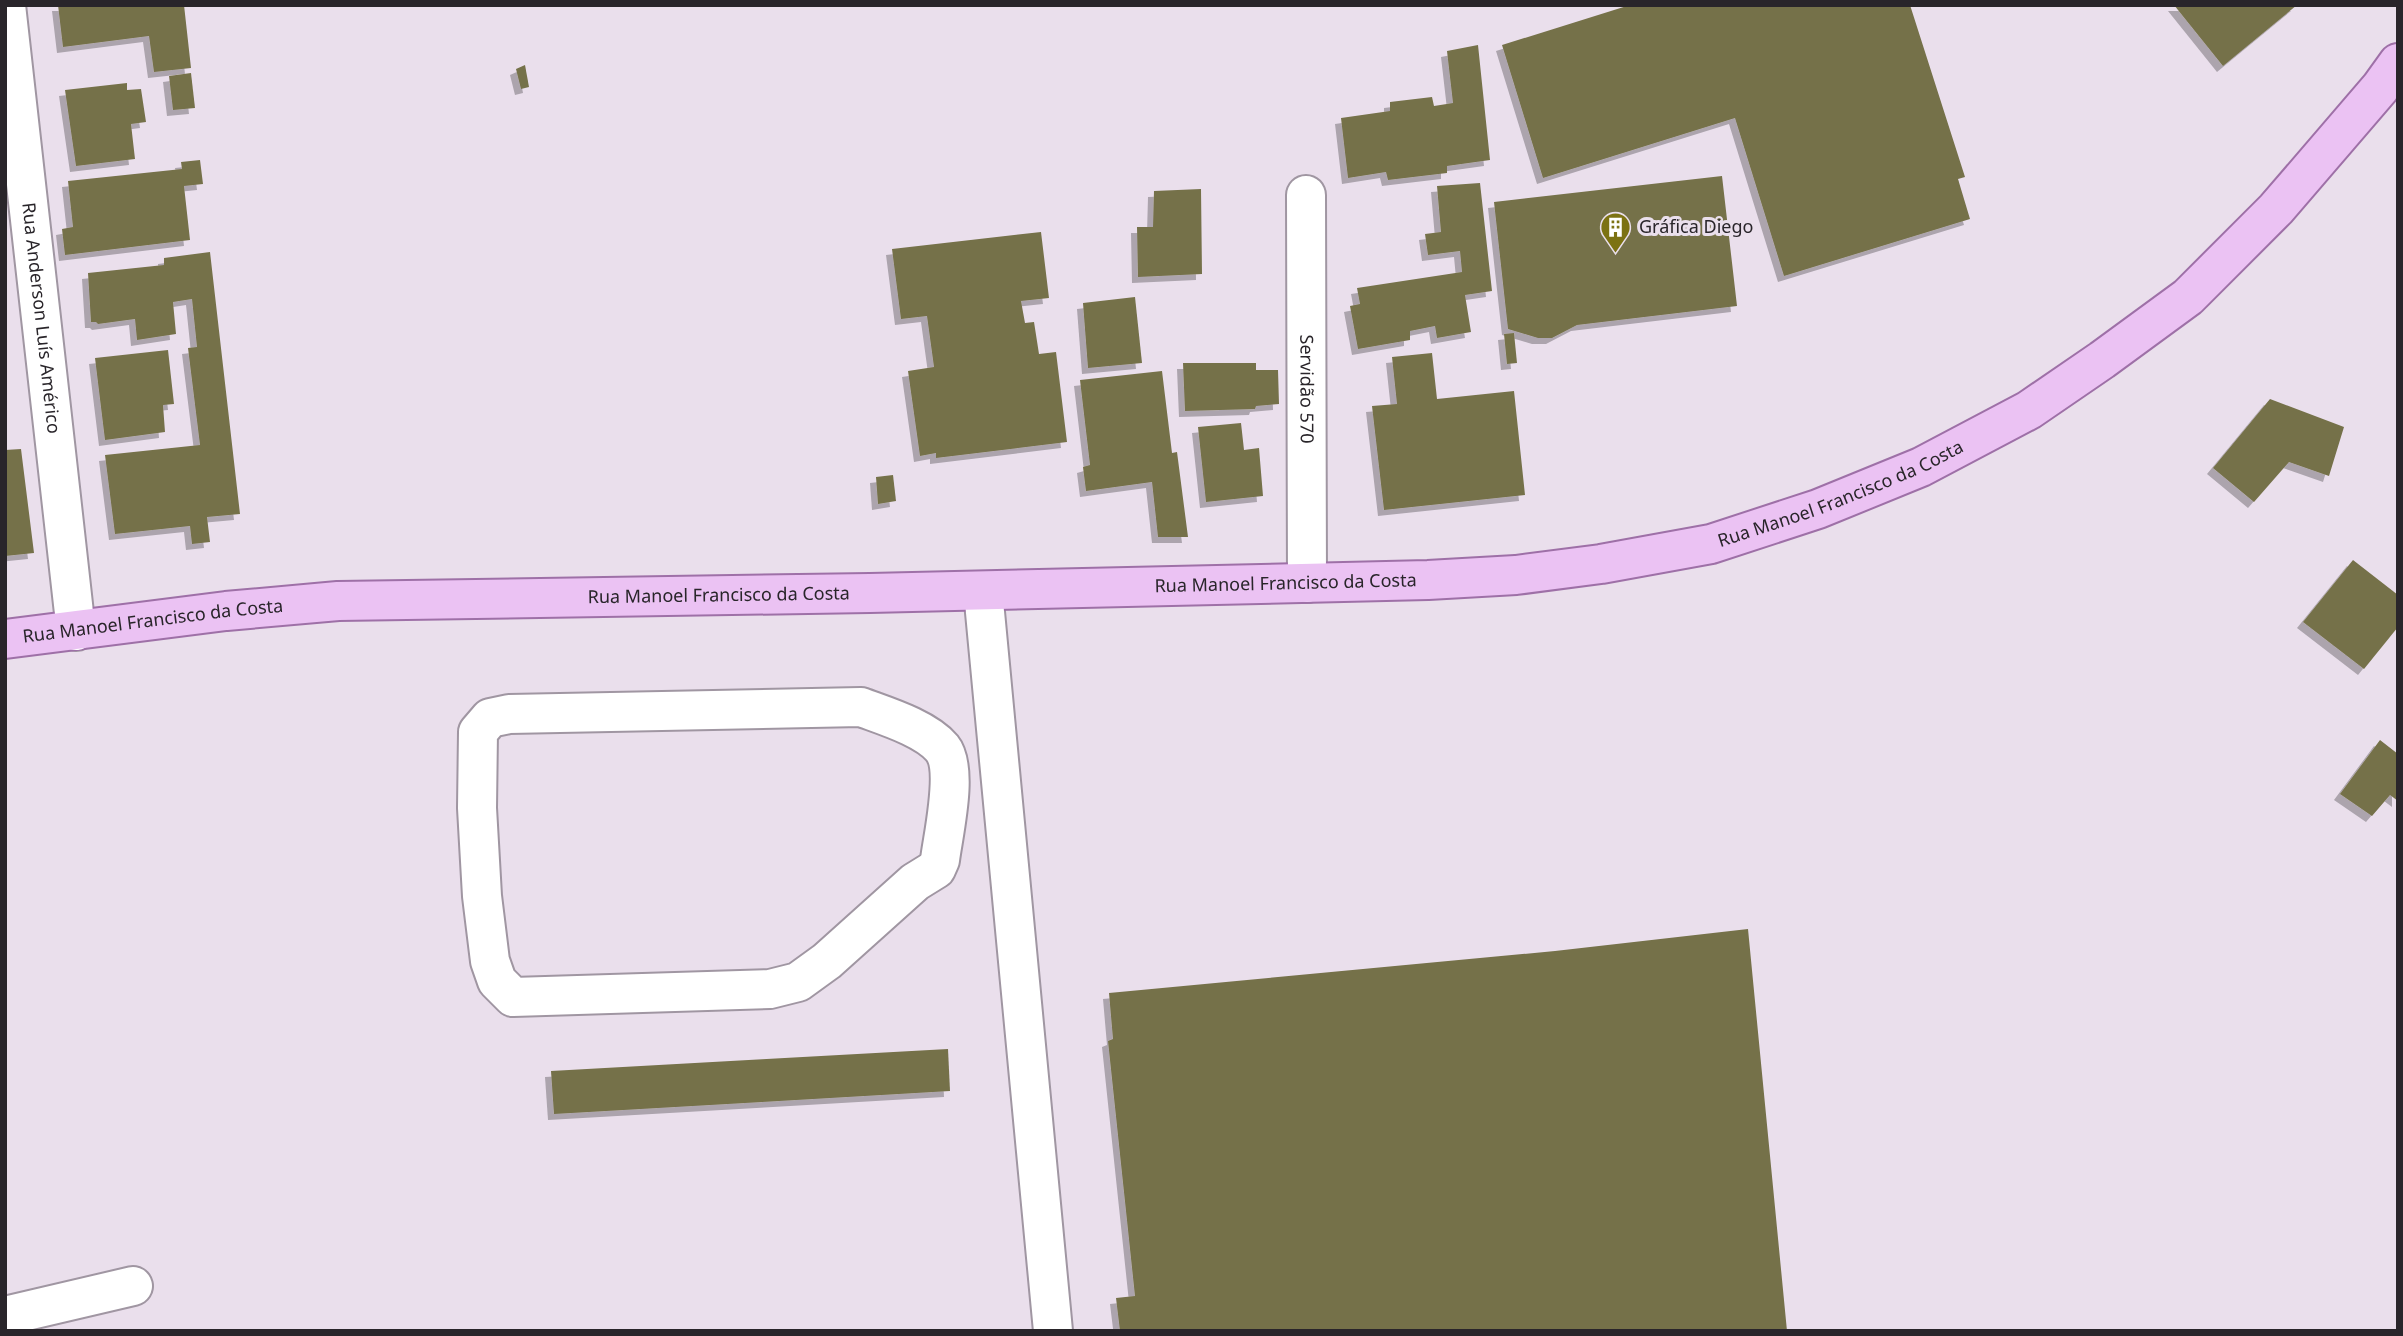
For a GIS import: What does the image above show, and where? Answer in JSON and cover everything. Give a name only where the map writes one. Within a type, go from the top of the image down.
[{"type":"main road","name":"Rua Manoel Francisco da Costa","points":[[5,639],[226,611],[338,601],[984,591],[1516,575],[1601,564],[1697,547],[1818,509],[1921,467],[2029,410],[2102,360],[2188,297],[2276,209],[2380,88],[2398,63]]},
{"type":"street","name":"Rua Anderson Luís Américo","points":[[6,5],[76,631]]},
{"type":"street","name":"Servidão 570","points":[[1306,195],[1307,583]]},
{"type":"street","points":[[984,591],[1054,1331]]},
{"type":"street","points":[[861,706],[908,724],[942,748],[948,761],[950,786],[940,860],[936,869],[915,882],[827,961],[798,982],[770,989],[513,997],[497,981],[490,961],[482,896],[477,808],[478,732],[490,718],[509,714],[861,706]]},
{"type":"street","points":[[950,786],[1002,783]]},
{"type":"street","points":[[5,1316],[133,1286]]},
{"type":"building","points":[[58,5],[184,5],[191,68],[154,72],[149,36],[63,47]]},
{"type":"building","points":[[1630,5],[1910,5],[1965,177],[1958,179],[1970,219],[1784,276],[1735,118],[1543,178],[1502,45]]},
{"type":"building","points":[[2174,5],[2297,5],[2223,66]]},
{"type":"building","points":[[1478,45],[1490,160],[1447,166],[1447,173],[1388,180],[1386,172],[1348,178],[1341,118],[1390,111],[1390,102],[1432,97],[1434,106],[1453,103],[1447,51]]},
{"type":"building","points":[[525,65],[529,87],[521,89],[516,69]]},
{"type":"building","points":[[191,73],[195,108],[173,110],[169,76]]},
{"type":"building","points":[[127,83],[127,90],[141,89],[146,122],[131,124],[135,159],[76,166],[65,90]]},
{"type":"building","points":[[200,160],[203,184],[184,186],[190,240],[65,255],[62,229],[73,227],[68,181],[182,169],[181,162]]},
{"type":"building","name":"Gráfica Diego","points":[[1722,176],[1737,306],[1577,325],[1552,338],[1538,338],[1508,329],[1494,202]]},
{"type":"building","points":[[1480,183],[1492,291],[1465,295],[1471,332],[1437,338],[1435,326],[1410,331],[1410,340],[1358,349],[1350,306],[1360,304],[1357,288],[1462,272],[1460,251],[1428,255],[1425,234],[1441,232],[1437,186]]},
{"type":"building","points":[[1201,189],[1202,274],[1138,277],[1137,227],[1153,227],[1154,191]]},
{"type":"building","points":[[1041,232],[1049,298],[1021,301],[1025,323],[1034,322],[1039,354],[1056,352],[1067,442],[936,458],[936,453],[920,456],[908,371],[934,367],[927,316],[901,319],[892,249]]},
{"type":"building","points":[[210,252],[240,514],[207,517],[210,542],[192,544],[190,526],[115,534],[105,455],[200,445],[188,348],[197,347],[192,299],[173,302],[176,334],[137,340],[135,319],[98,324],[91,322],[88,273],[164,265],[164,258]]},
{"type":"building","points":[[1135,297],[1142,363],[1088,368],[1083,303]]},
{"type":"building","points":[[1514,333],[1517,363],[1507,364],[1504,334]]},
{"type":"building","points":[[168,350],[174,404],[163,405],[165,432],[105,440],[95,358]]},
{"type":"building","points":[[1432,353],[1437,399],[1514,391],[1525,495],[1384,510],[1372,406],[1397,404],[1392,357]]},
{"type":"building","points":[[1183,363],[1256,363],[1256,370],[1278,370],[1279,404],[1256,406],[1255,409],[1185,411]]},
{"type":"building","points":[[1162,371],[1172,453],[1177,452],[1188,537],[1158,537],[1152,482],[1086,491],[1083,467],[1090,465],[1080,380]]},
{"type":"building","points":[[2270,399],[2344,427],[2329,476],[2289,462],[2254,502],[2213,468]]},
{"type":"building","points":[[1241,423],[1244,450],[1259,448],[1263,496],[1206,502],[1198,427]]},
{"type":"building","points":[[21,449],[34,553],[5,556],[5,450]]},
{"type":"building","points":[[893,475],[896,501],[878,504],[876,477]]},
{"type":"building","points":[[2353,560],[2398,595],[2398,627],[2364,669],[2303,622]]},
{"type":"building","points":[[2380,740],[2398,754],[2398,801],[2390,795],[2372,816],[2340,794]]},
{"type":"building","points":[[1748,929],[1787,1331],[1120,1331],[1116,1298],[1135,1296],[1108,1041],[1113,1039],[1109,993],[1555,951]]},
{"type":"building","points":[[948,1049],[950,1091],[554,1114],[551,1071]]},
{"type":"place","name":"Gráfica Diego","points":[[1616,254]]}]
